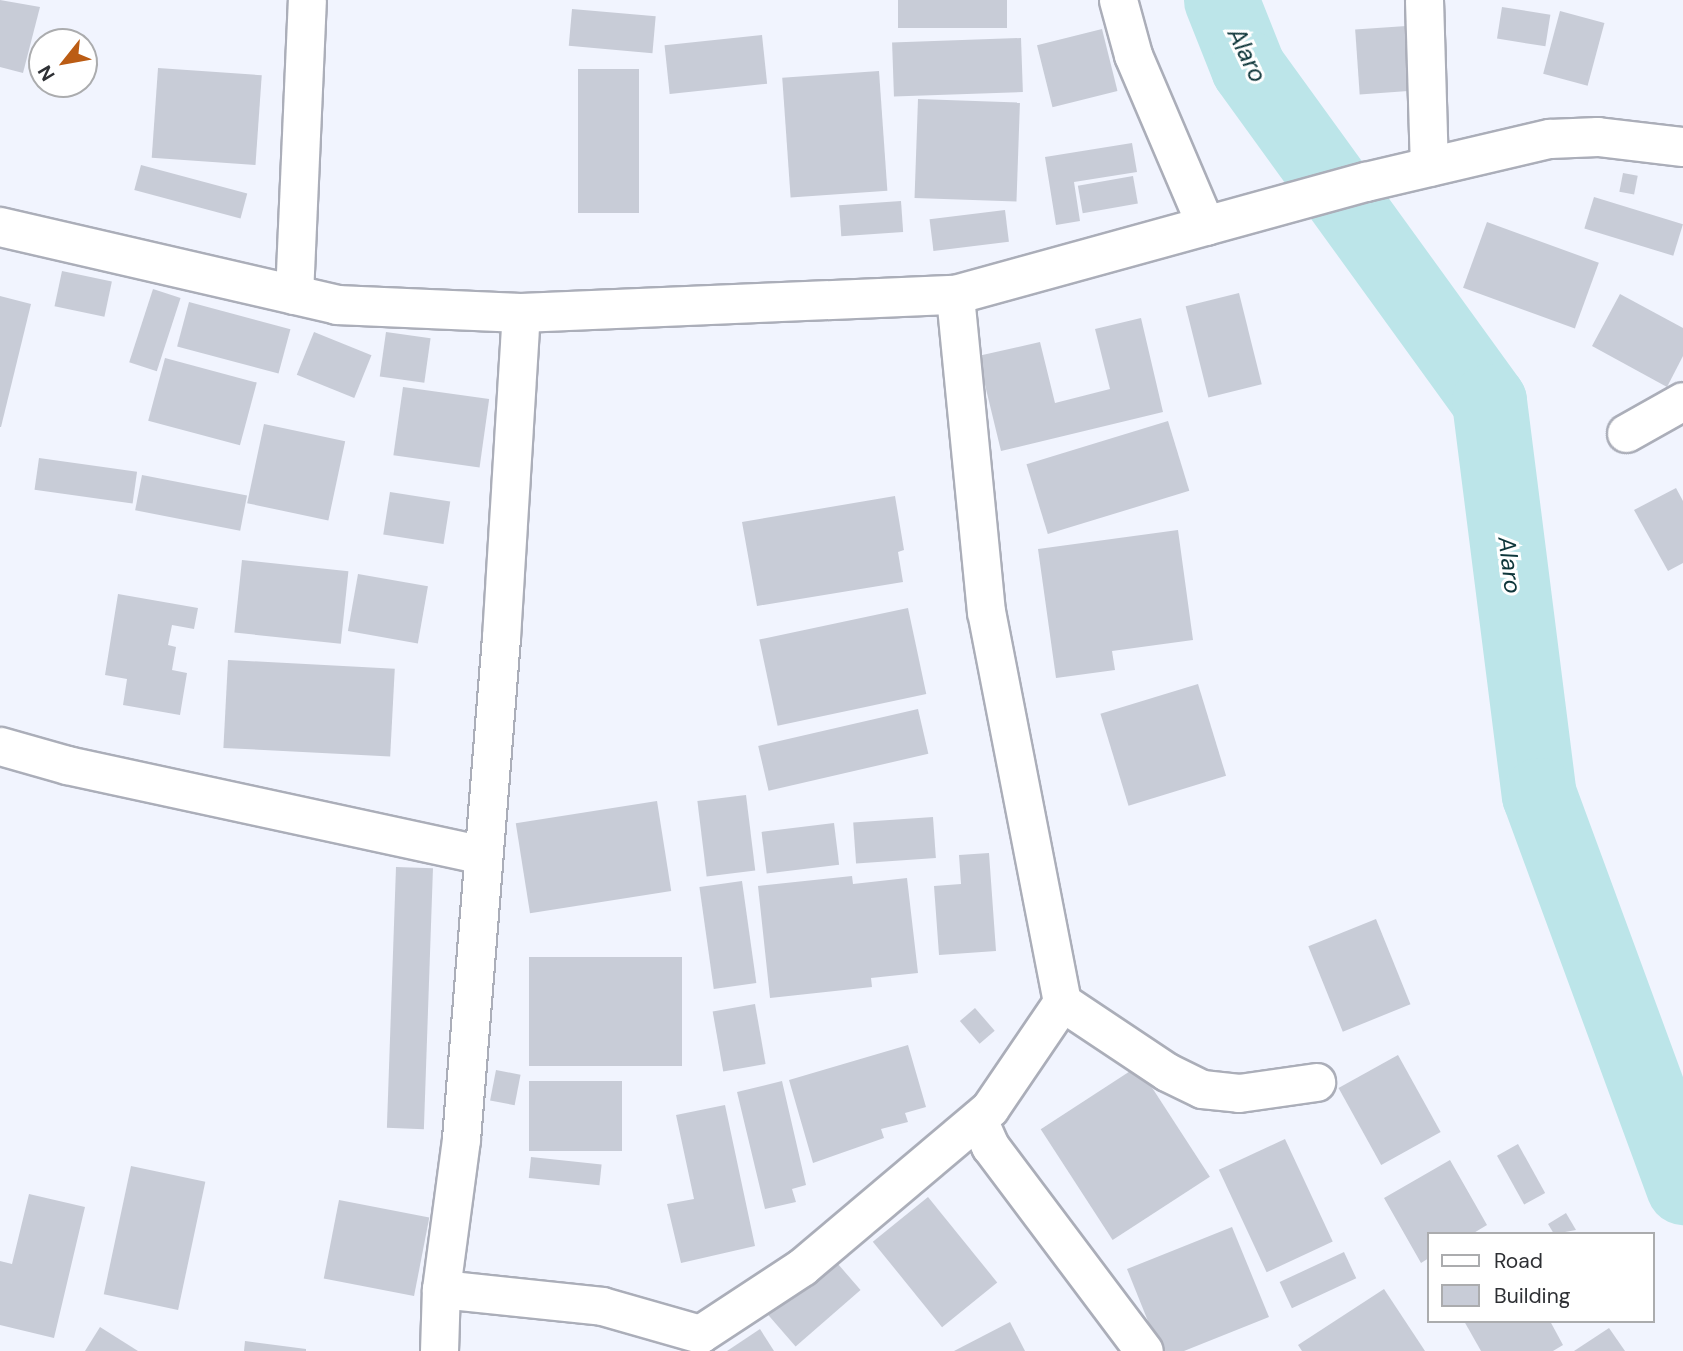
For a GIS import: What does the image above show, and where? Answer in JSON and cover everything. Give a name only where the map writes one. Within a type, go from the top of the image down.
[{"type":"street","points":[[294,295],[307,0]]},
{"type":"street","points":[[1118,0],[1133,55],[1206,226]]},
{"type":"street","points":[[1424,0],[1429,167]]},
{"type":"street","points":[[0,227],[337,305],[520,313],[955,295],[1366,182],[1550,139],[1598,137],[1683,147]]},
{"type":"street","points":[[441,1289],[602,1306],[699,1334],[802,1267],[978,1119],[990,1108],[1062,1002],[986,612],[955,295]]},
{"type":"street","points":[[439,1351],[441,1289],[461,1139],[480,854],[501,638],[520,313]]},
{"type":"street","points":[[1626,433],[1683,401]]},
{"type":"street","points":[[0,746],[480,854]]},
{"type":"street","points":[[1062,1002],[1167,1072],[1202,1089],[1239,1093],[1316,1082]]},
{"type":"street","points":[[978,1119],[990,1146],[1144,1351]]},
{"type":"building","points":[[0,0],[40,7],[35,28],[28,28],[28,54],[23,73],[0,67]]},
{"type":"building","points":[[898,0],[1007,0],[1007,28],[898,28]]},
{"type":"building","points":[[1502,7],[1550,15],[1545,46],[1497,39]]},
{"type":"building","points":[[572,9],[656,16],[652,53],[569,46]]},
{"type":"building","points":[[1560,11],[1604,23],[1588,86],[1543,74]]},
{"type":"building","points":[[1421,25],[1426,90],[1360,94],[1355,30]]},
{"type":"building","points":[[1102,29],[1117,91],[1052,107],[1037,45]]},
{"type":"building","points":[[762,35],[767,84],[670,94],[665,45]]},
{"type":"building","points":[[1021,38],[1023,92],[894,96],[892,43]]},
{"type":"building","points":[[158,68],[262,75],[255,165],[152,158]]},
{"type":"building","points":[[578,69],[639,69],[639,213],[578,213]]},
{"type":"building","points":[[879,71],[887,191],[791,197],[782,78]]},
{"type":"building","points":[[918,99],[1020,103],[1016,201],[915,198]]},
{"type":"building","points":[[1132,143],[1137,172],[1074,182],[1080,221],[1056,225],[1045,157]]},
{"type":"building","points":[[141,165],[247,193],[241,219],[134,190]]},
{"type":"building","points":[[1623,173],[1638,176],[1634,195],[1619,192]]},
{"type":"building","points":[[1133,176],[1138,204],[1083,213],[1078,186]]},
{"type":"building","points":[[1594,197],[1683,224],[1673,256],[1584,229]]},
{"type":"building","points":[[901,201],[903,232],[841,236],[839,205]]},
{"type":"building","points":[[1005,210],[1009,242],[933,251],[930,219]]},
{"type":"building","points":[[1487,222],[1599,263],[1575,328],[1463,288]]},
{"type":"building","points":[[62,271],[112,282],[104,317],[55,306]]},
{"type":"building","points":[[153,289],[181,298],[157,371],[129,362]]},
{"type":"building","points":[[1239,293],[1262,384],[1208,398],[1186,306]]},
{"type":"building","points":[[1620,294],[1683,328],[1683,356],[1667,387],[1592,346]]},
{"type":"building","points":[[0,296],[31,304],[1,427],[0,427]]},
{"type":"building","points":[[189,302],[290,329],[279,374],[177,346]]},
{"type":"building","points":[[1141,318],[1163,412],[1001,451],[978,356],[1040,342],[1055,403],[1110,389],[1095,329]]},
{"type":"building","points":[[314,332],[371,355],[354,398],[297,375]]},
{"type":"building","points":[[386,332],[431,338],[424,383],[380,377]]},
{"type":"building","points":[[165,358],[257,383],[240,445],[148,421]]},
{"type":"building","points":[[403,387],[489,399],[480,467],[393,455]]},
{"type":"building","points":[[1168,421],[1189,491],[1048,534],[1026,464]]},
{"type":"building","points":[[264,424],[345,441],[328,520],[247,503]]},
{"type":"building","points":[[39,458],[137,472],[133,503],[35,490]]},
{"type":"building","points":[[142,475],[247,495],[240,531],[135,510]]},
{"type":"building","points":[[1676,488],[1683,501],[1683,563],[1668,571],[1634,510]]},
{"type":"building","points":[[390,492],[450,502],[444,544],[383,534]]},
{"type":"building","points":[[895,496],[904,550],[898,552],[903,582],[757,606],[742,522]]},
{"type":"building","points":[[1178,530],[1193,640],[1112,651],[1115,670],[1056,678],[1038,549]]},
{"type":"building","points":[[242,560],[348,571],[341,644],[234,633]]},
{"type":"building","points":[[358,574],[428,586],[418,643],[348,631]]},
{"type":"building","points":[[118,594],[198,608],[194,629],[172,625],[168,645],[176,647],[172,670],[187,673],[180,715],[123,705],[127,679],[105,675]]},
{"type":"building","points":[[908,608],[926,694],[778,726],[759,640]]},
{"type":"building","points":[[228,660],[395,669],[390,757],[223,748]]},
{"type":"building","points":[[1198,684],[1226,776],[1129,806],[1100,714]]},
{"type":"building","points":[[918,709],[928,754],[769,791],[758,746]]},
{"type":"building","points":[[746,795],[755,870],[707,876],[697,801]]},
{"type":"building","points":[[657,801],[671,891],[530,913],[516,823]]},
{"type":"building","points":[[933,817],[936,858],[856,863],[853,823]]},
{"type":"building","points":[[834,823],[839,865],[767,874],[762,832]]},
{"type":"building","points":[[989,853],[996,951],[939,955],[934,886],[961,884],[959,855]]},
{"type":"building","points":[[396,867],[433,868],[424,1129],[387,1128]]},
{"type":"building","points":[[852,876],[853,884],[907,878],[918,973],[871,978],[872,987],[770,998],[758,886]]},
{"type":"building","points":[[742,881],[756,983],[714,989],[699,887]]},
{"type":"building","points":[[1376,919],[1410,1004],[1343,1032],[1308,946]]},
{"type":"building","points":[[529,957],[682,957],[682,1066],[529,1066]]},
{"type":"building","points":[[755,1004],[766,1064],[723,1072],[713,1011]]},
{"type":"building","points":[[975,1008],[995,1031],[980,1044],[960,1021]]},
{"type":"building","points":[[908,1045],[926,1107],[905,1113],[908,1122],[881,1129],[884,1138],[813,1163],[789,1080]]},
{"type":"building","points":[[1398,1055],[1441,1132],[1381,1165],[1339,1088]]},
{"type":"building","points":[[1138,1066],[1210,1177],[1113,1240],[1041,1129]]},
{"type":"building","points":[[496,1070],[521,1075],[515,1105],[490,1100]]},
{"type":"building","points":[[529,1081],[622,1081],[622,1151],[529,1151]]},
{"type":"building","points":[[782,1081],[806,1185],[792,1189],[796,1202],[765,1209],[737,1092]]},
{"type":"building","points":[[725,1105],[755,1246],[681,1263],[667,1204],[694,1199],[676,1115]]},
{"type":"building","points":[[1285,1139],[1333,1241],[1267,1272],[1219,1170]]},
{"type":"building","points":[[1518,1144],[1545,1193],[1524,1205],[1497,1156]]},
{"type":"building","points":[[531,1157],[602,1164],[599,1185],[529,1178]]},
{"type":"building","points":[[1450,1160],[1487,1225],[1475,1232],[1428,1232],[1428,1259],[1421,1263],[1384,1198]]},
{"type":"building","points":[[131,1166],[205,1182],[178,1310],[104,1294]]},
{"type":"building","points":[[29,1194],[85,1207],[54,1338],[0,1325],[0,1261],[12,1264]]},
{"type":"building","points":[[928,1197],[997,1282],[942,1327],[873,1242]]},
{"type":"building","points":[[339,1200],[429,1218],[414,1296],[324,1279]]},
{"type":"building","points":[[1566,1213],[1576,1230],[1553,1232],[1548,1224]]},
{"type":"building","points":[[1232,1227],[1269,1317],[1184,1351],[1160,1351],[1127,1269]]},
{"type":"building","points":[[1344,1252],[1356,1278],[1292,1308],[1280,1282]]},
{"type":"building","points":[[831,1256],[861,1290],[796,1346],[766,1312]]},
{"type":"building","points":[[1384,1289],[1425,1351],[1302,1351],[1298,1345]]},
{"type":"building","points":[[1010,1322],[1025,1351],[954,1351]]},
{"type":"building","points":[[1465,1323],[1551,1323],[1563,1345],[1553,1351],[1481,1351]]},
{"type":"building","points":[[100,1327],[138,1351],[85,1351]]},
{"type":"building","points":[[1609,1328],[1625,1351],[1574,1351]]},
{"type":"building","points":[[760,1329],[774,1351],[727,1351]]},
{"type":"building","points":[[245,1341],[306,1349],[306,1351],[244,1351]]},
{"type":"waterway","name":"Alaro","points":[[1221,0],[1248,68],[1489,401],[1539,795],[1683,1187]]}]
